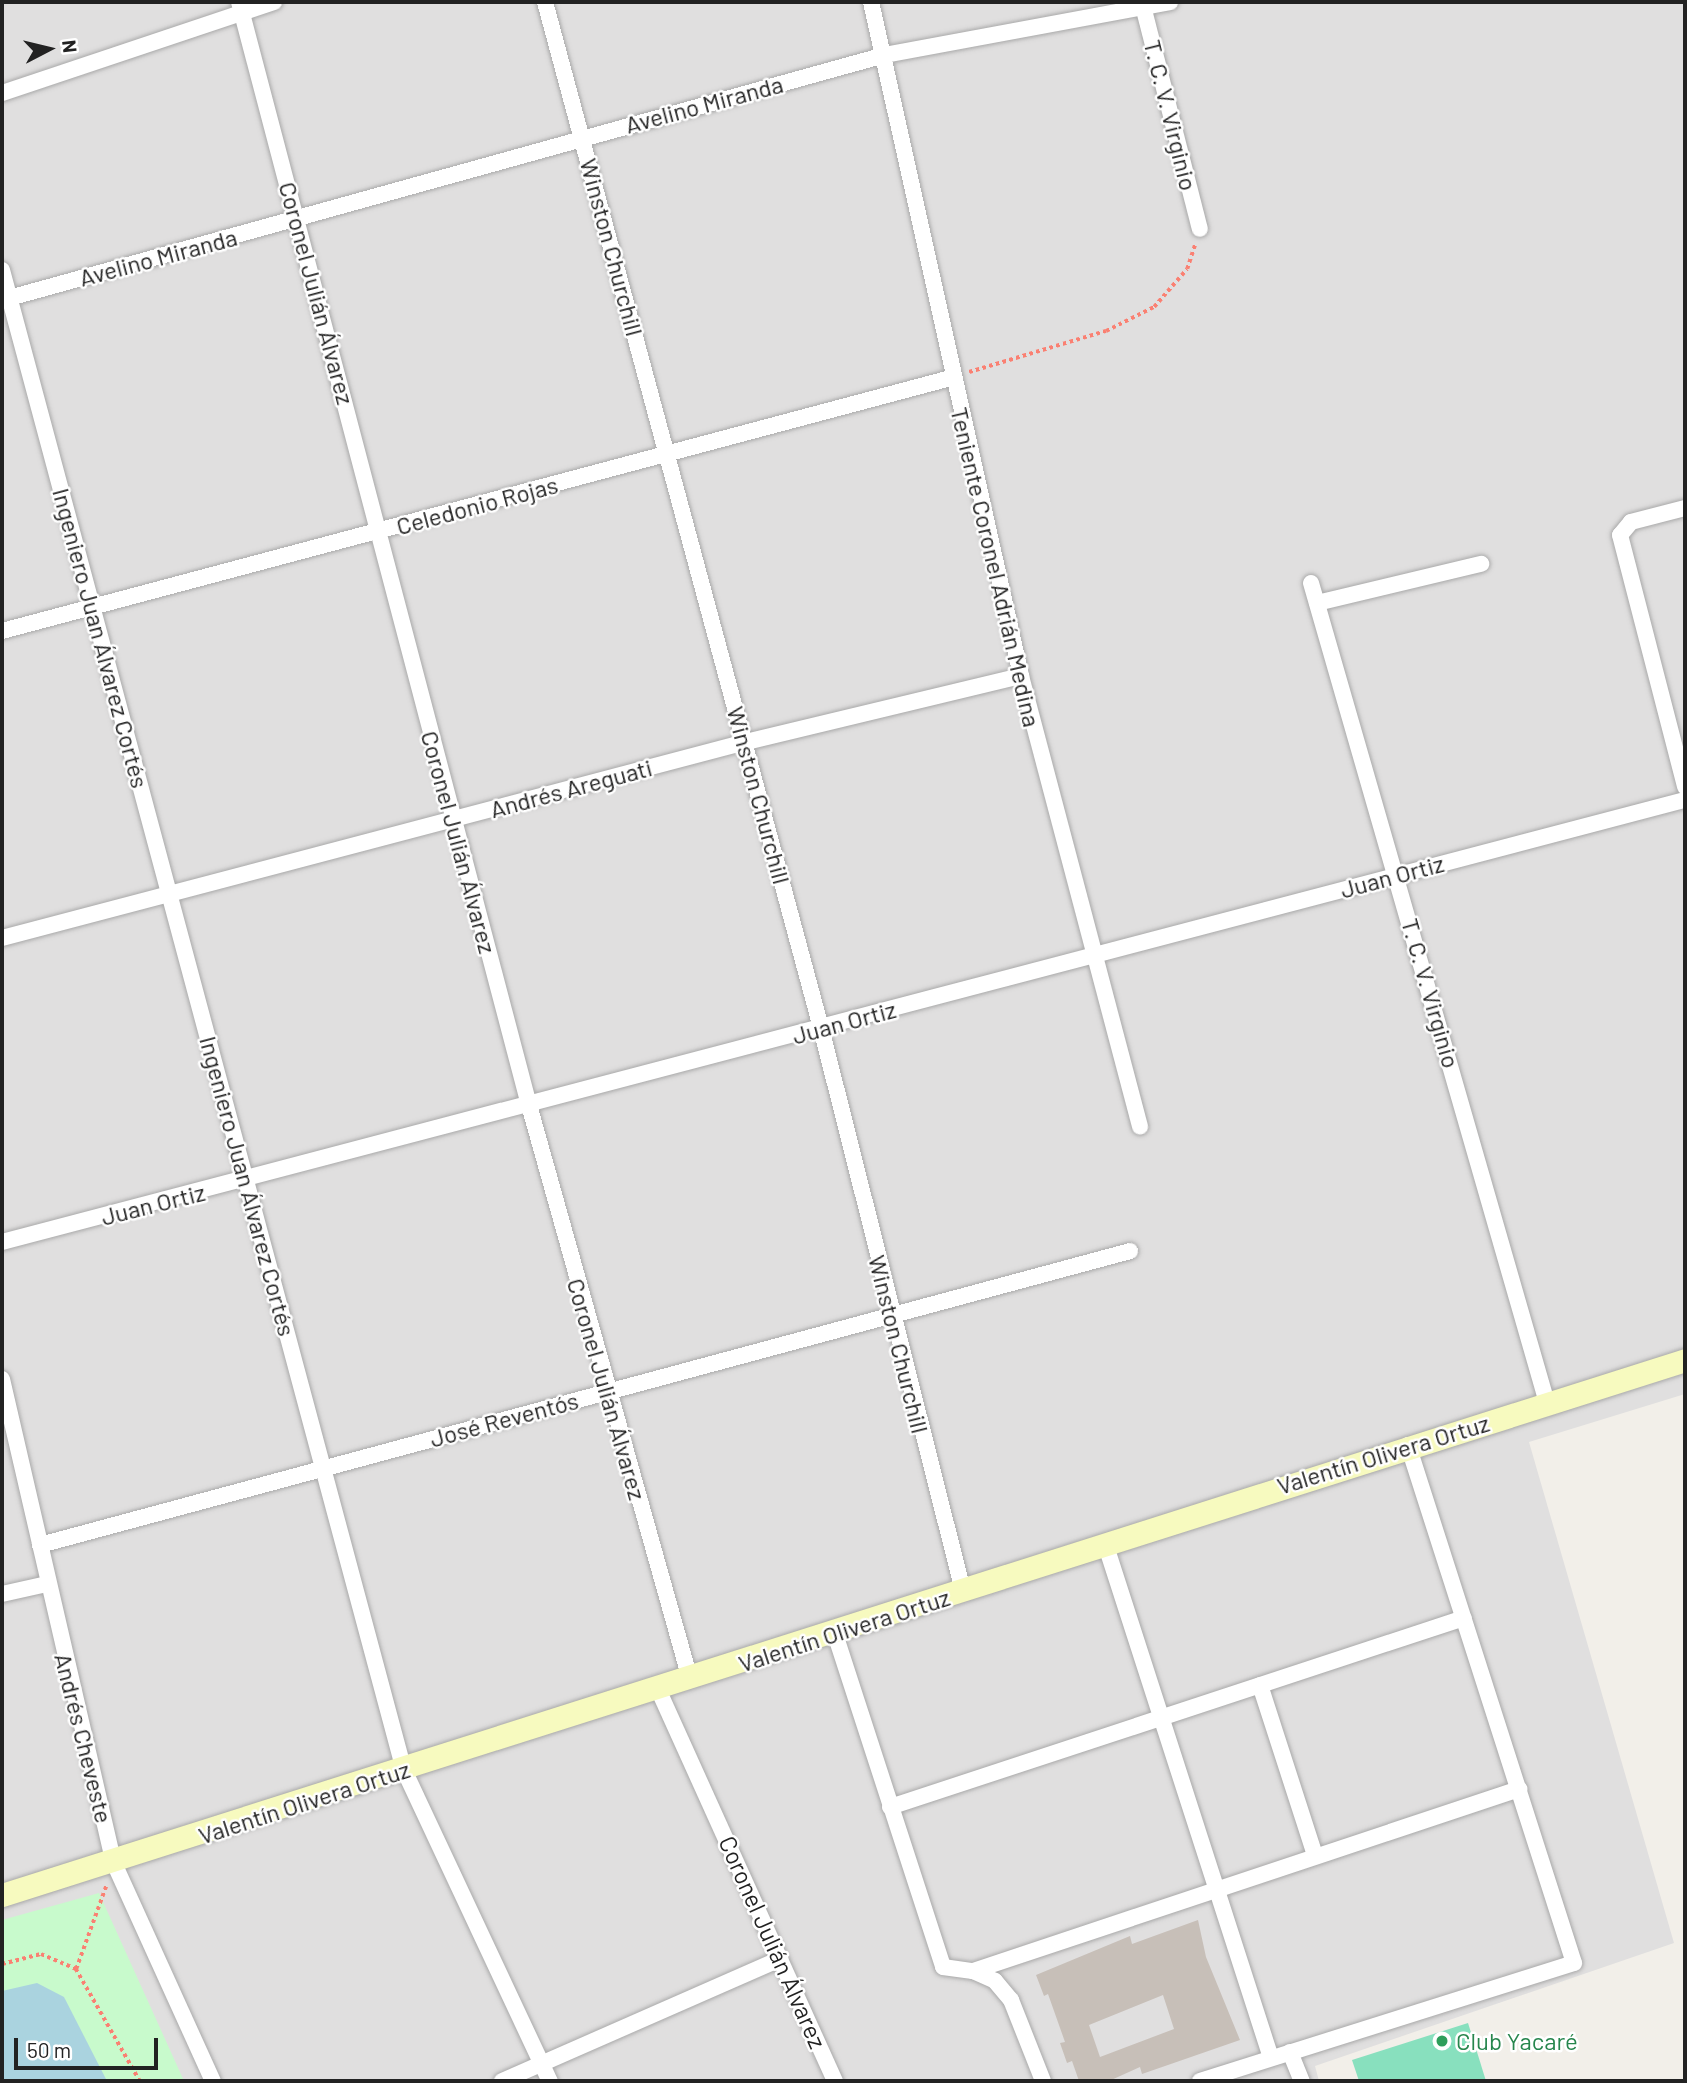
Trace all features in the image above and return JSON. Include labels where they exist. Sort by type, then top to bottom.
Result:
[{"type":"street","points":[[2,93],[241,7],[274,2]]},
{"type":"street","name":"Winston Churchill","points":[[545,2],[746,742],[963,1591]]},
{"type":"street","name":"Teniente Coronel Adrián Medina","points":[[872,2],[951,378],[1021,676],[1092,954],[1140,1127]]},
{"type":"street","name":"Avelino Miranda","points":[[5,299],[885,55],[1143,4],[1170,2]]},
{"type":"street","name":"T. C. V. Virginio","points":[[1143,4],[1200,229]]},
{"type":"street","name":"Coronel Julián Álvarez","points":[[241,7],[529,1105],[607,1391],[690,1679]]},
{"type":"street","name":"Ingeniero Juan Álvarez Cortés","points":[[2,270],[5,299],[171,892],[404,1770],[550,2081]]},
{"type":"street","name":"Celedonio Rojas","points":[[2,631],[951,378]]},
{"type":"street","points":[[1685,508],[1631,522],[1620,535],[1685,787]]},
{"type":"street","points":[[1317,603],[1481,564]]},
{"type":"street","name":"T. C. V. Virginio","points":[[1311,583],[1397,874],[1547,1404]]},
{"type":"street","name":"Andrés Areguati","points":[[2,938],[746,742],[1021,676]]},
{"type":"street","name":"Juan Ortiz","points":[[2,1242],[246,1181],[1092,954],[1685,800]]},
{"type":"street","name":"José Reventós","points":[[40,1545],[1130,1251]]},
{"type":"street","name":"Valentín Olivera Ortuz","points":[[2,1895],[114,1863],[835,1634],[1408,1445],[1685,1360]]},
{"type":"street","name":"Andrés Cheveste","points":[[2,1379],[47,1584],[114,1863],[213,2081]]},
{"type":"street","points":[[1200,2081],[1574,1963],[1408,1445]]},
{"type":"street","points":[[1105,1543],[1271,2058]]},
{"type":"street","points":[[2,1594],[47,1584]]},
{"type":"street","points":[[890,1807],[1464,1618]]},
{"type":"street","points":[[835,1634],[943,1967],[972,1971],[995,1981],[1011,2000],[1043,2081]]},
{"type":"street","points":[[1260,1685],[1315,1855]]},
{"type":"street","name":"Coronel Julián Álvarez","points":[[658,1689],[835,2081]]},
{"type":"street","points":[[972,1971],[1216,1887],[1519,1789]]},
{"type":"street","points":[[502,2081],[780,1959]]},
{"type":"street","points":[[1290,2052],[1302,2081]]},
{"type":"path","points":[[951,378],[1106,331],[1154,307],[1187,269],[1200,229]]},
{"type":"path","points":[[76,1969],[114,1863]]},
{"type":"path","points":[[2,1964],[41,1954],[76,1969],[140,2081]]},
{"type":"shaded area","points":[[2,2],[1685,2],[1685,1394],[1529,1442],[1674,1943],[1315,2066],[1319,2081],[2,2081]]},
{"type":"green space","points":[[99,1893],[184,2081],[2,2081],[2,1920]]},
{"type":"green space","name":"Club Yacaré","points":[[1468,2023],[1486,2081],[1359,2081],[1352,2060]]},
{"type":"water","points":[[37,1983],[64,1997],[107,2081],[2,2081],[2,1991]]},
{"type":"building","points":[[1198,1920],[1206,1957],[1240,2040],[1142,2074],[1140,2067],[1109,2081],[1079,2081],[1072,2061],[1067,2063],[1060,2043],[1065,2042],[1048,1994],[1044,1996],[1036,1975],[1130,1936],[1132,1944]],"holes":[[[1163,1995],[1174,2029],[1100,2057],[1089,2025]]]},
{"type":"place","name":"Club Yacaré","points":[[1442,2041]]}]
